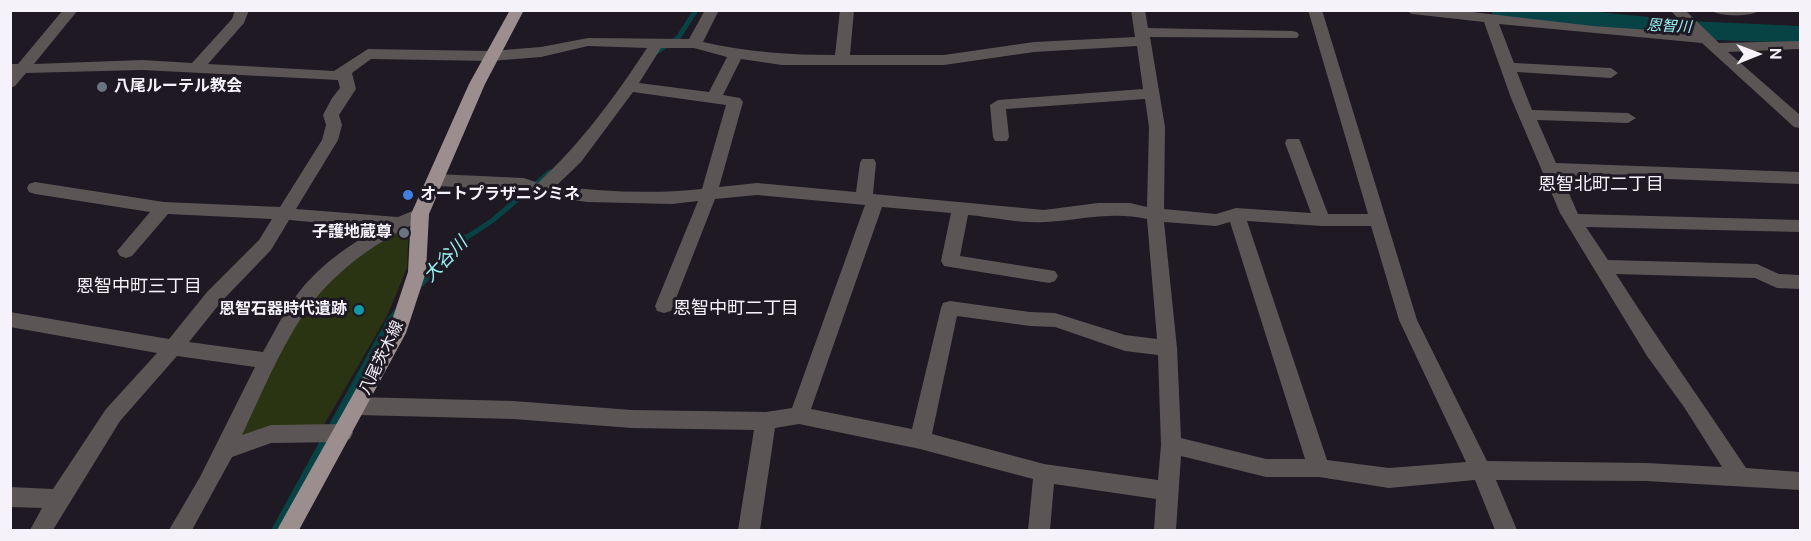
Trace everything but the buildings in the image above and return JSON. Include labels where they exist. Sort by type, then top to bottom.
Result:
[{"type":"main road","name":"八尾茨木線","points":[[288,531],[397,333],[417,272],[420,214],[490,57],[516,10]]},
{"type":"street","points":[[10,83],[16,69],[71,10]]},
{"type":"street","points":[[195,69],[239,20],[242,10]]},
{"type":"street","points":[[694,44],[712,10]]},
{"type":"street","points":[[842,60],[848,10]]},
{"type":"street","points":[[1138,10],[1157,127],[1155,215],[1167,348],[1171,445],[1165,531]]},
{"type":"street","points":[[1315,10],[1408,320],[1481,470],[1506,531]]},
{"type":"street","points":[[1412,10],[1709,41],[1800,45]]},
{"type":"street","points":[[1717,10],[1754,10]]},
{"type":"street","points":[[1681,14],[1800,123]]},
{"type":"street","points":[[1490,18],[1526,115],[1574,220],[1654,350],[1691,401],[1739,476]]},
{"type":"street","points":[[16,69],[142,65],[338,76],[368,54],[490,57],[541,52],[588,42],[694,44],[736,54],[783,60],[944,60],[1034,47],[1143,36],[1292,35]]},
{"type":"street","points":[[541,190],[575,158],[617,106],[657,43]]},
{"type":"street","points":[[714,98],[736,54]]},
{"type":"street","points":[[1508,67],[1611,73]]},
{"type":"street","points":[[41,531],[113,415],[173,348],[214,297],[266,245],[287,214],[330,140],[334,125],[331,116],[337,102],[348,89],[344,72]]},
{"type":"street","points":[[629,87],[735,102],[709,194],[664,306]]},
{"type":"street","points":[[1000,137],[998,105],[1152,93]]},
{"type":"street","points":[[1526,115],[1628,118]]},
{"type":"street","points":[[1293,142],[1322,220]]},
{"type":"street","points":[[799,415],[870,199],[868,163]]},
{"type":"street","points":[[1550,169],[1800,178]]},
{"type":"street","points":[[436,180],[524,184],[541,190],[587,196],[672,198],[757,189],[1044,216],[1098,209],[1130,209],[1155,215],[1216,220],[1236,214],[1322,220],[1379,220]]},
{"type":"street","points":[[35,188],[164,208],[287,214],[398,223]]},
{"type":"street","points":[[961,207],[951,261],[1049,276]]},
{"type":"street","points":[[126,251],[164,208]]},
{"type":"street","points":[[180,531],[195,508],[268,361],[310,291],[352,254],[398,223],[420,214]]},
{"type":"street","points":[[1236,214],[1319,468]]},
{"type":"street","points":[[1574,220],[1800,225]]},
{"type":"street","points":[[1602,267],[1757,271],[1777,281],[1800,282]]},
{"type":"street","points":[[920,440],[950,308],[1030,319],[1055,320],[1125,343],[1167,348]]},
{"type":"street","points":[[10,319],[173,348],[268,361]]},
{"type":"street","points":[[358,406],[513,410],[632,419],[766,421],[799,415],[920,440],[1044,473],[1169,491]]},
{"type":"street","points":[[749,531],[766,421]]},
{"type":"street","points":[[225,450],[271,434],[343,433]]},
{"type":"street","points":[[1171,445],[1266,468],[1319,468],[1389,478],[1481,470],[1646,472],[1800,481]]},
{"type":"street","points":[[1039,531],[1044,473]]},
{"type":"street","points":[[10,497],[59,499]]},
{"type":"green space","points":[[409,222],[407,268],[387,316],[321,430],[237,439],[284,341],[307,304],[330,279],[351,261]]},
{"type":"waterway","name":"大谷川","points":[[655,53],[678,38],[696,10]]},
{"type":"waterway","name":"恩智川","points":[[1503,10],[1614,23],[1800,34]]},
{"type":"waterway","name":"大谷川","points":[[463,240],[493,220],[550,172]]},
{"type":"waterway","name":"大谷川","points":[[419,285],[463,240]]},
{"type":"waterway","name":"大谷川","points":[[275,530],[390,321],[398,311]]},
{"type":"place","name":"八尾ルーテル教会","points":[[102,87]]},
{"type":"place","name":"オートプラザニシミネ","points":[[408,195]]},
{"type":"place","name":"子護地蔵尊","points":[[404,233]]},
{"type":"place","name":"恩智石器時代遺跡","points":[[359,310]]},
{"type":"district","name":"恩智北町二丁目","points":[[1601,185]]},
{"type":"district","name":"恩智中町三丁目","points":[[139,287]]},
{"type":"district","name":"恩智中町二丁目","points":[[736,309]]}]
